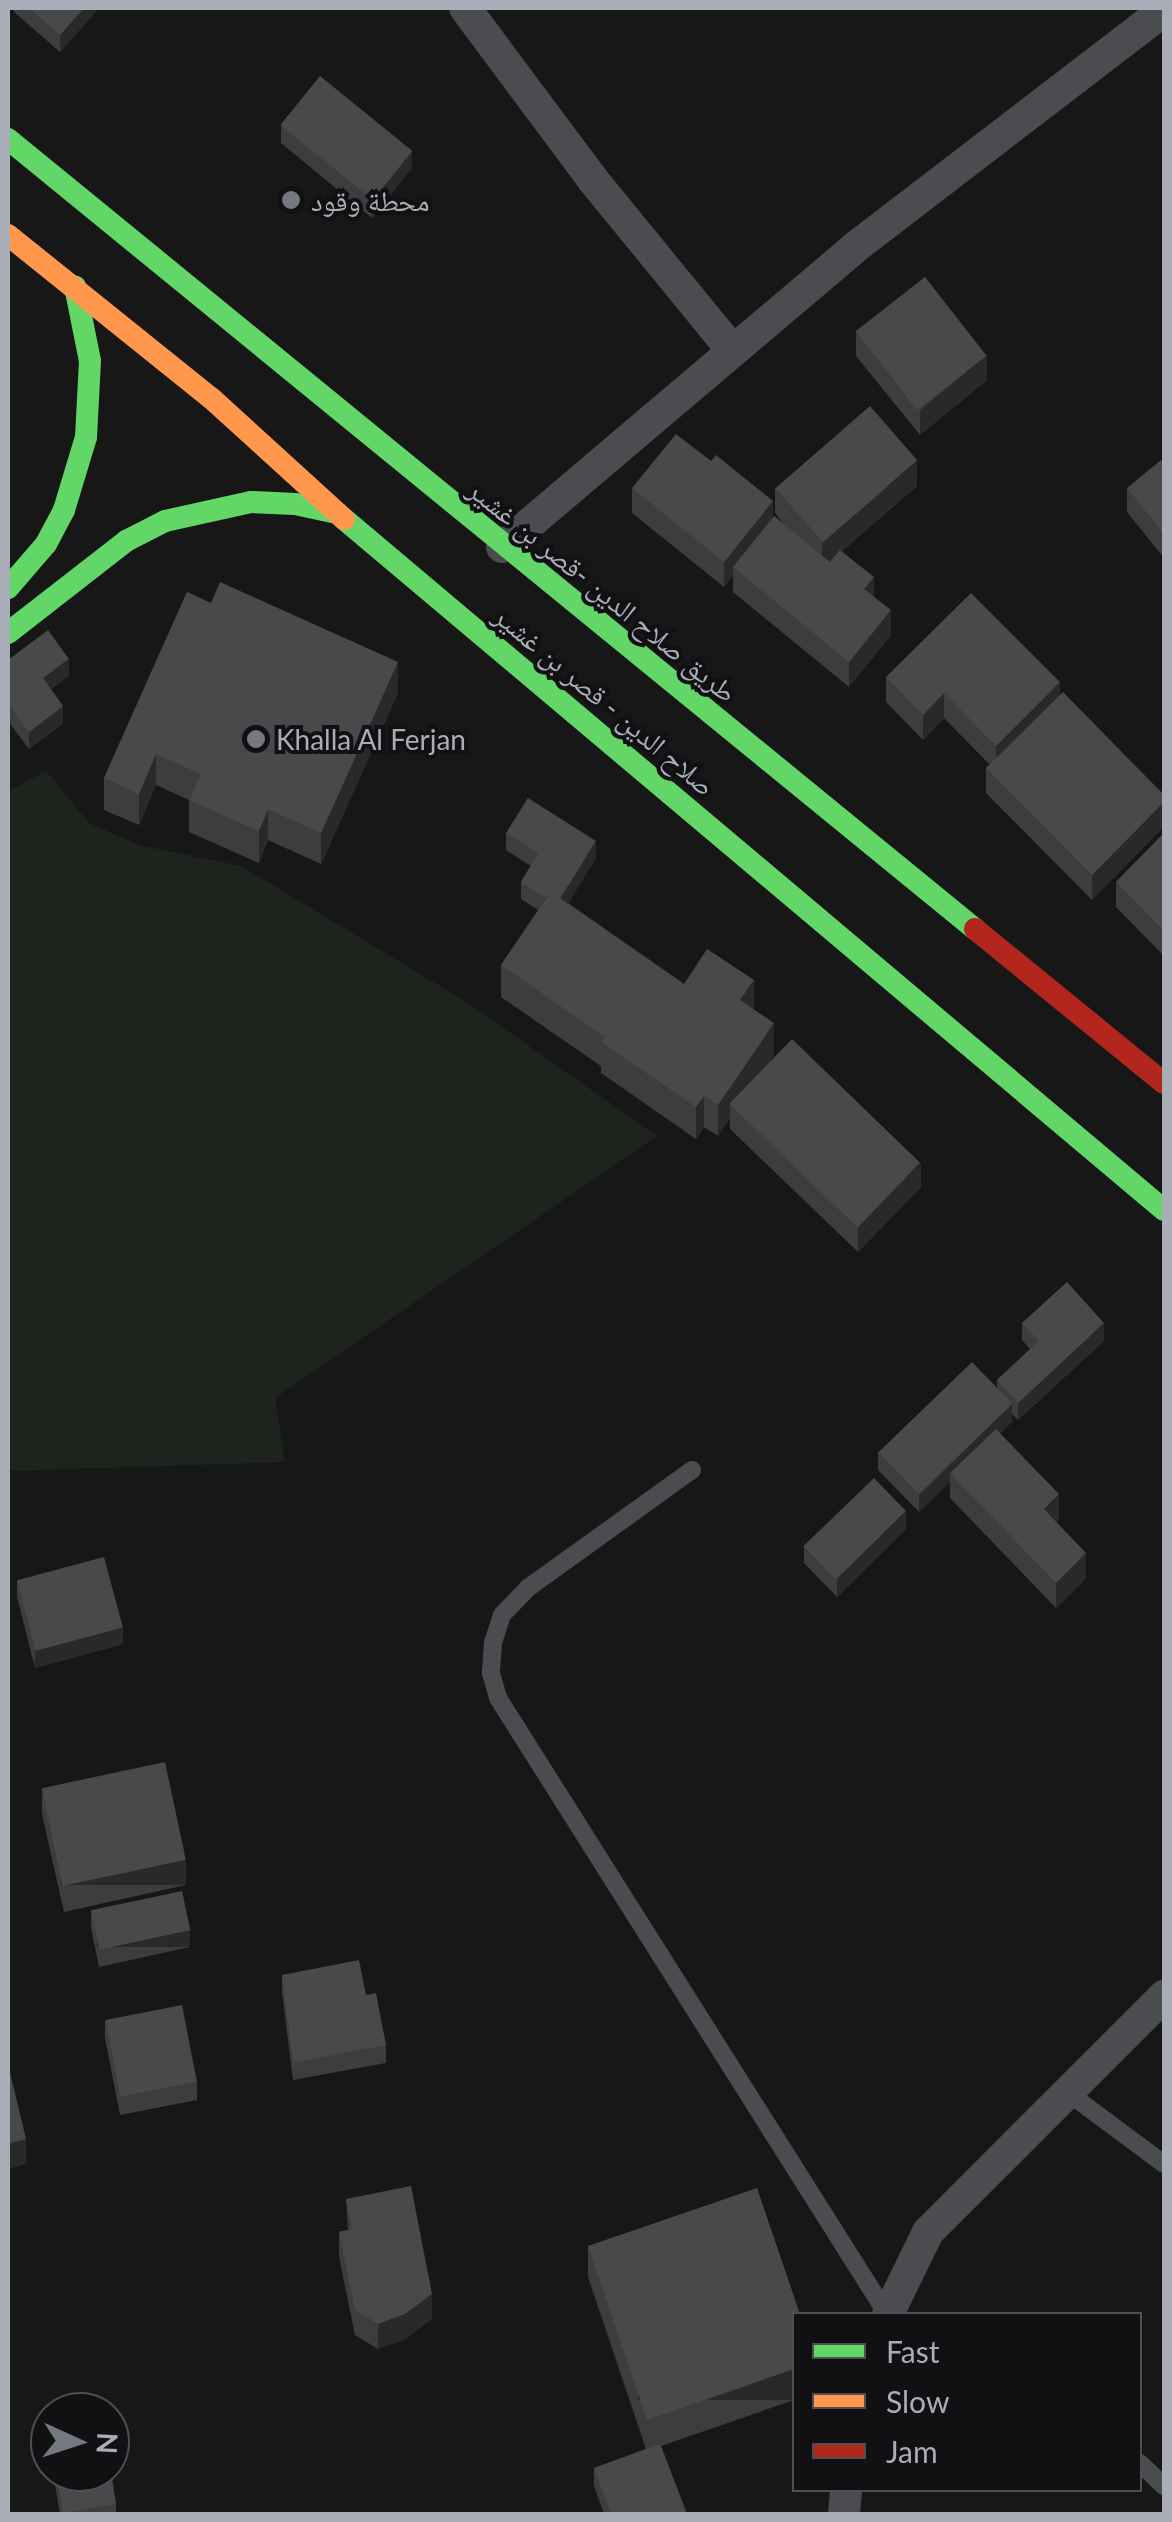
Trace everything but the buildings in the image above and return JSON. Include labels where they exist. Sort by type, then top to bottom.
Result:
[{"type":"main road","name":"طريق صلاح الدين -قصر بن غشير","points":[[8,139],[502,547],[1164,1082]]},
{"type":"main road","name":"صلاح الدين - قصر بن غشير","points":[[8,235],[211,398],[337,514],[1164,1210]]},
{"type":"main road","points":[[8,259],[52,272]]},
{"type":"main road","points":[[8,588],[46,544],[70,492],[86,437],[90,361],[76,286]]},
{"type":"main road","points":[[8,633],[126,541],[165,521],[208,508],[251,502],[295,504],[337,514]]},
{"type":"street","points":[[465,8],[593,180],[732,350]]},
{"type":"street","points":[[502,547],[854,249],[1154,12]]},
{"type":"street","points":[[888,2312],[928,2232],[1164,1996]]},
{"type":"lane","points":[[692,1470],[502,1615],[493,1643],[491,1673],[498,1698],[886,2312]]},
{"type":"lane","points":[[1067,2092],[1164,2164]]},
{"type":"lane","points":[[1142,2465],[1164,2486]]},
{"type":"shaded area","points":[[46,771],[89,823],[139,845],[241,866],[468,1003],[657,1136],[275,1398],[285,1462],[8,1471],[8,791]]},
{"type":"traffic: fast","points":[[8,139],[975,929]]},
{"type":"traffic: fast","points":[[8,588],[46,544],[64,510],[86,437],[90,361],[75,286]]},
{"type":"traffic: fast","points":[[8,633],[126,541],[165,521],[251,502],[295,504],[337,513]]},
{"type":"traffic: fast","points":[[344,519],[1164,1210]]},
{"type":"traffic: slow","points":[[8,235],[211,398],[344,519]]},
{"type":"traffic: jam","points":[[975,929],[1164,1083]]},
{"type":"place","name":"محطة وقود","points":[[291,200]]},
{"type":"place","name":"Khalla Al Ferjan","points":[[256,739]]}]
